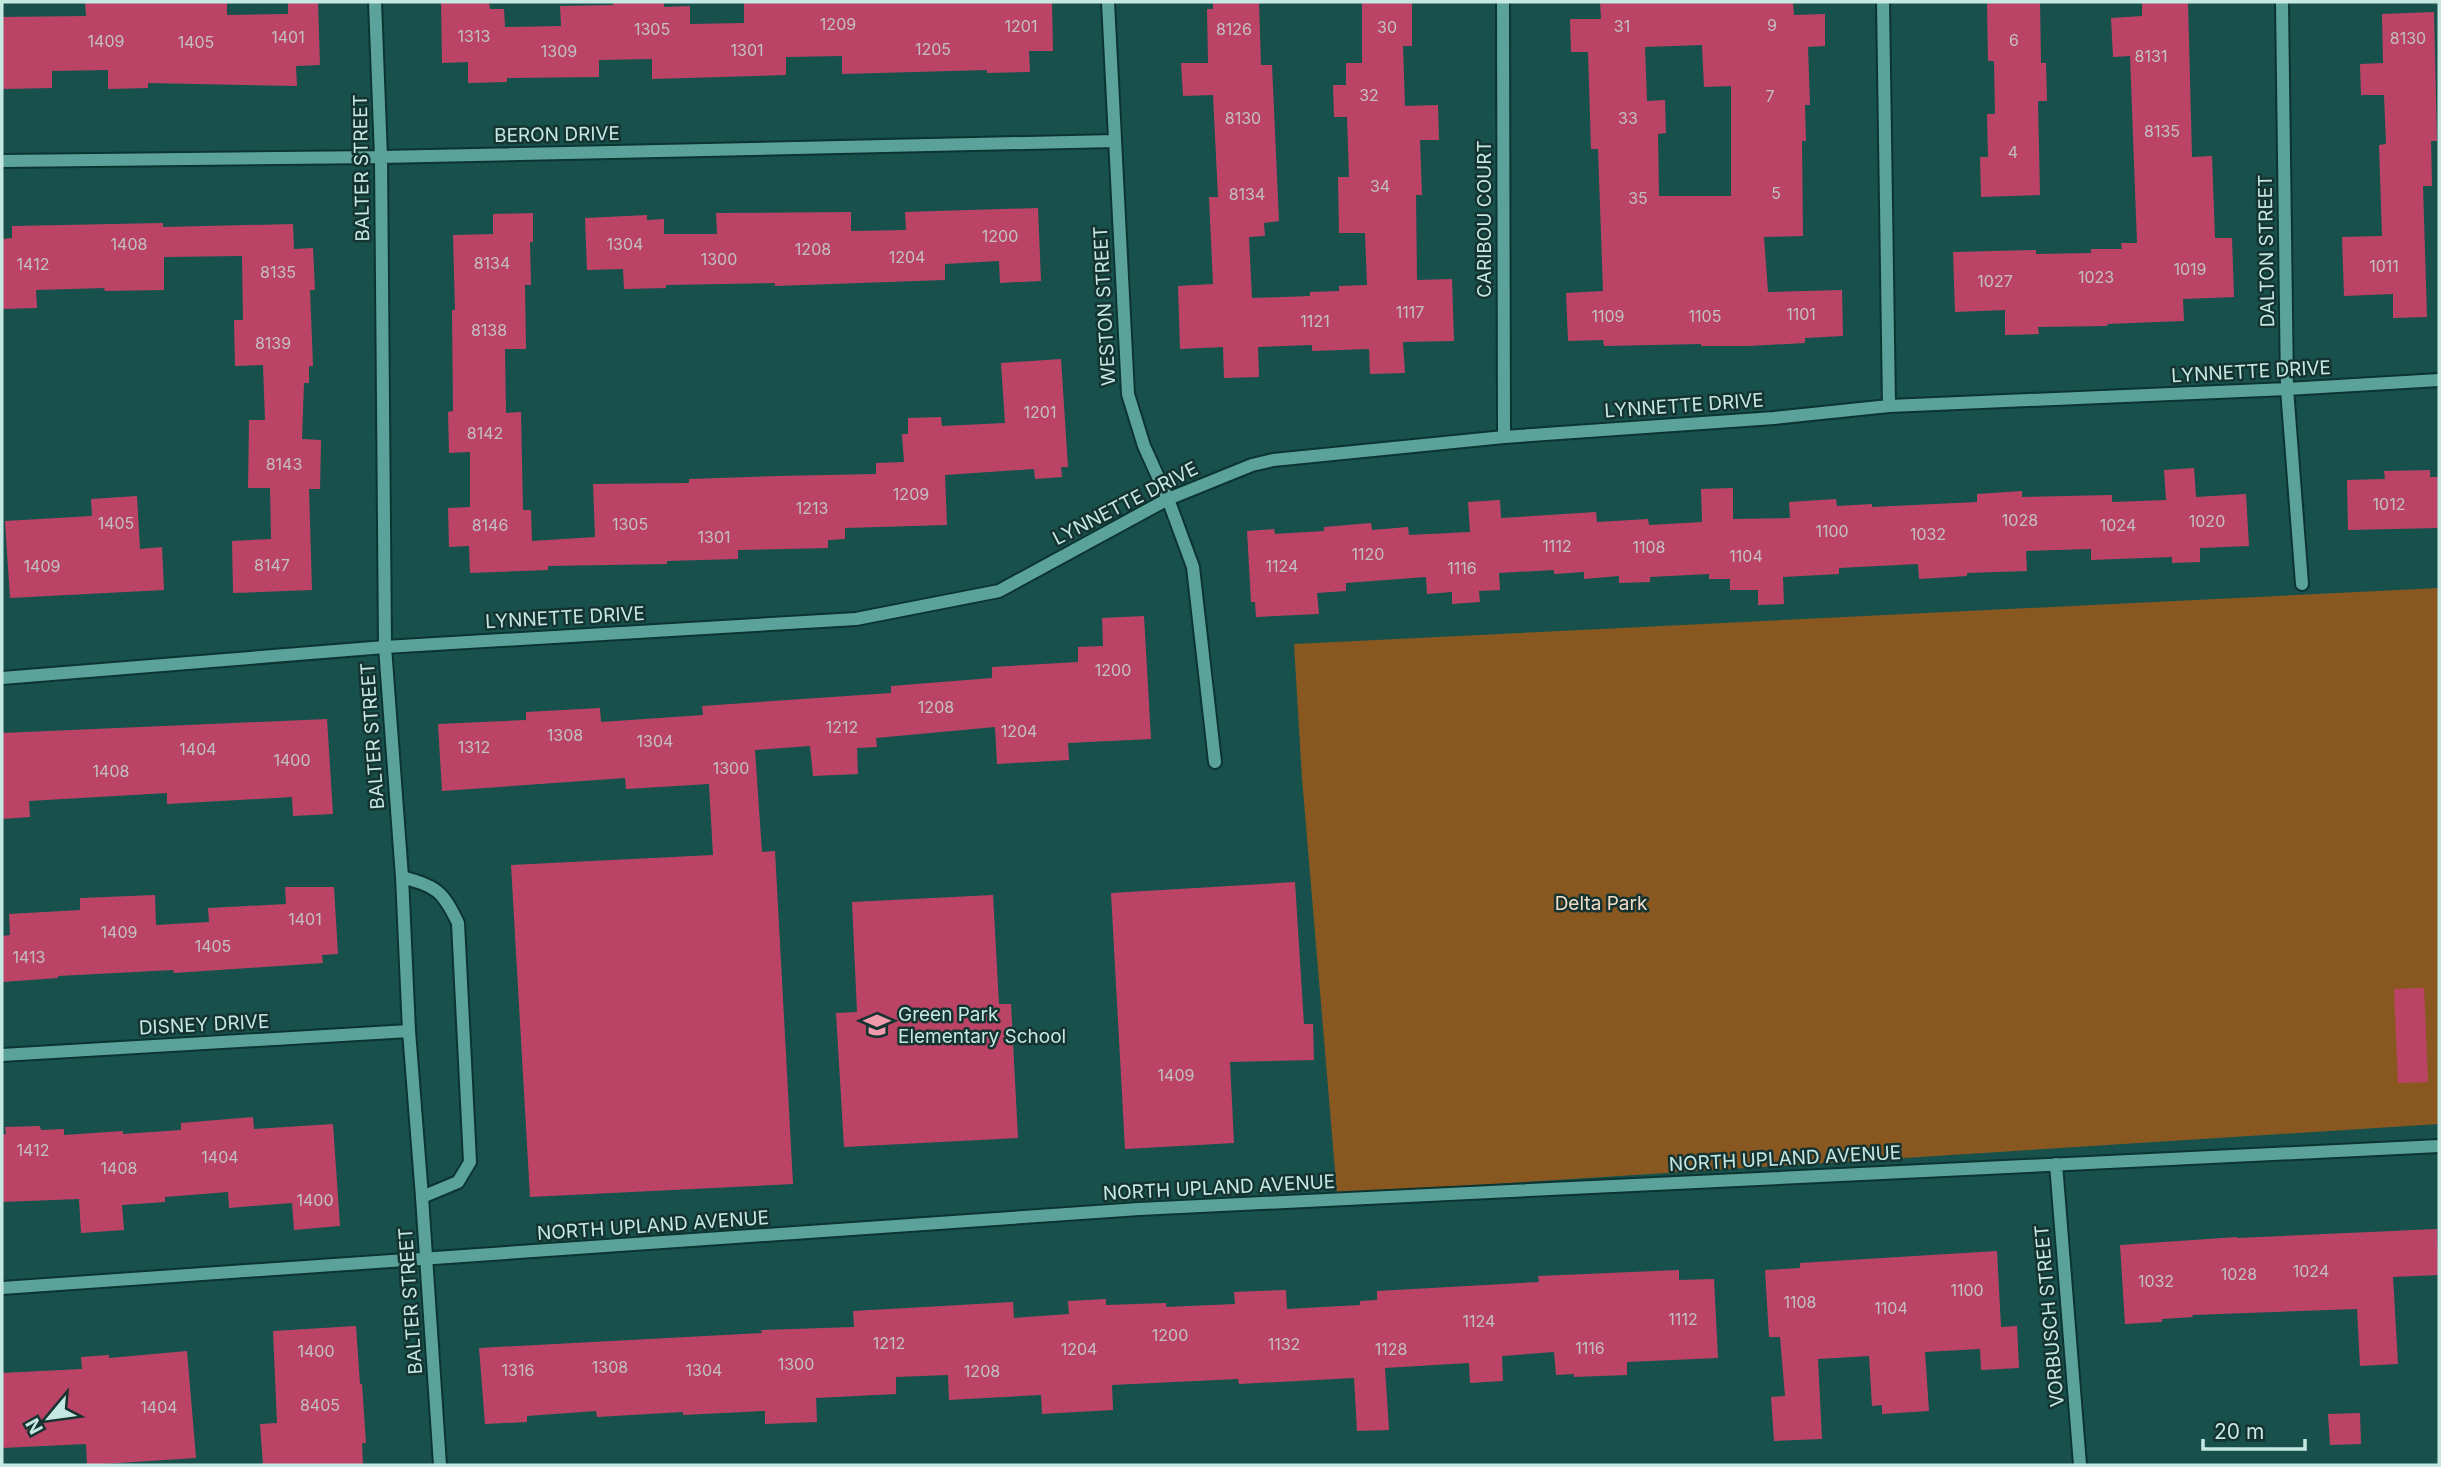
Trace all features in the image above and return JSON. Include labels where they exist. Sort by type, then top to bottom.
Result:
[{"type":"street","name":"BALTER STREET","points":[[375,2],[381,157],[385,646],[440,1465]]},
{"type":"street","name":"WESTON STREET","points":[[1108,2],[1128,394],[1144,446],[1168,499],[1193,567],[1215,762]]},
{"type":"street","name":"CARIBOU COURT","points":[[1503,2],[1504,437]]},
{"type":"street","points":[[1883,2],[1889,406]]},
{"type":"street","name":"DALTON STREET","points":[[2282,2],[2287,389],[2302,584]]},
{"type":"street","name":"BERON DRIVE","points":[[2,161],[381,157],[1114,141]]},
{"type":"street","name":"LYNNETTE DRIVE","points":[[2,678],[385,646],[856,619],[999,591],[1168,499],[1252,465],[1273,460],[1504,437],[1774,418],[1889,406],[2439,380]]},
{"type":"street","points":[[402,877],[432,886],[447,901],[458,923],[470,1162],[458,1182],[422,1196]]},
{"type":"street","name":"DISNEY DRIVE","points":[[2,1055],[409,1031]]},
{"type":"street","name":"NORTH UPLAND AVENUE","points":[[2,1288],[1139,1209],[2439,1146]]},
{"type":"street","name":"VORBUSCH STREET","points":[[2056,1164],[2080,1465]]},
{"type":"green space","name":"Delta Park","points":[[2439,588],[2439,1124],[1337,1194],[1302,778],[1294,644]]},
{"type":"building","points":[[85,2],[227,2],[227,15],[288,14],[288,2],[318,2],[320,65],[296,66],[297,86],[148,83],[148,88],[108,89],[108,70],[52,71],[52,88],[2,89],[2,17],[86,16]]},
{"type":"building","points":[[441,2],[489,2],[490,9],[504,9],[505,27],[561,26],[560,6],[613,5],[613,2],[664,2],[664,7],[690,6],[690,24],[744,23],[744,2],[1052,2],[1053,51],[1029,51],[1030,72],[987,73],[987,70],[842,74],[842,56],[786,57],[786,75],[652,79],[652,59],[599,60],[599,77],[507,78],[507,82],[468,83],[468,62],[442,63]]},
{"type":"building","points":[[1213,2],[1259,2],[1261,65],[1272,65],[1279,221],[1264,223],[1265,236],[1249,237],[1252,298],[1310,296],[1310,292],[1339,291],[1339,286],[1367,285],[1365,233],[1339,233],[1338,177],[1349,177],[1347,117],[1334,117],[1333,85],[1346,85],[1346,63],[1362,63],[1362,2],[1412,2],[1412,46],[1403,46],[1405,106],[1438,105],[1439,140],[1420,140],[1422,195],[1416,195],[1417,280],[1452,279],[1454,341],[1403,342],[1405,373],[1370,374],[1369,349],[1312,351],[1312,345],[1258,347],[1259,377],[1224,378],[1223,347],[1180,349],[1178,286],[1213,284],[1209,197],[1218,197],[1213,95],[1183,96],[1181,63],[1208,63],[1207,9],[1213,9]]},
{"type":"building","points":[[1600,2],[1793,2],[1794,15],[1825,14],[1825,46],[1808,47],[1810,105],[1805,105],[1806,141],[1802,141],[1803,236],[1764,237],[1768,292],[1842,290],[1843,336],[1805,338],[1805,343],[1747,346],[1604,346],[1603,340],[1568,341],[1566,293],[1603,291],[1598,149],[1591,149],[1588,52],[1571,52],[1570,19],[1601,19]],"holes":[[[1702,45],[1704,87],[1731,86],[1731,196],[1659,196],[1658,134],[1666,133],[1665,100],[1647,101],[1645,47]]]},
{"type":"building","points":[[1987,2],[2040,2],[2041,63],[2046,63],[2047,101],[2038,101],[2040,195],[1981,197],[1980,157],[1988,157],[1987,114],[1995,114],[1994,61],[1988,61]]},
{"type":"building","points":[[2142,2],[2188,2],[2192,157],[2212,156],[2215,238],[2232,238],[2234,297],[2183,299],[2184,321],[2038,327],[2039,334],[2005,335],[2005,310],[1955,312],[1953,252],[2036,250],[2036,254],[2091,253],[2091,249],[2122,249],[2121,243],[2137,243],[2130,56],[2113,57],[2111,18],[2142,16]]},
{"type":"building","points":[[2434,12],[2437,141],[2431,141],[2432,186],[2423,186],[2427,317],[2393,318],[2393,294],[2344,296],[2342,237],[2382,236],[2379,145],[2386,144],[2384,95],[2361,95],[2360,64],[2383,63],[2382,14]]},
{"type":"building","points":[[1038,208],[1041,281],[1000,283],[999,261],[945,264],[945,280],[775,286],[775,283],[666,285],[666,288],[624,289],[623,269],[587,270],[585,218],[647,215],[647,220],[664,219],[664,234],[717,234],[716,213],[851,212],[851,231],[906,230],[905,212]]},
{"type":"building","points":[[533,213],[533,242],[530,242],[531,285],[525,285],[526,349],[505,349],[506,413],[521,412],[523,510],[531,510],[532,541],[595,537],[593,484],[689,483],[689,479],[876,474],[876,463],[904,462],[902,434],[908,434],[908,418],[941,417],[942,426],[1005,423],[1001,363],[1061,359],[1068,467],[1061,467],[1062,477],[1035,479],[1034,469],[945,475],[947,525],[845,528],[845,539],[828,540],[828,548],[738,550],[738,559],[667,561],[667,564],[548,566],[548,570],[470,573],[469,546],[449,547],[448,508],[470,507],[470,452],[449,453],[448,412],[453,411],[452,310],[455,310],[453,235],[493,234],[493,214]]},
{"type":"building","points":[[163,223],[163,227],[293,224],[294,249],[313,248],[315,290],[310,290],[313,366],[309,366],[309,383],[304,383],[302,439],[321,440],[320,489],[309,489],[312,590],[233,593],[232,541],[271,539],[270,488],[248,488],[249,420],[265,420],[263,365],[235,366],[234,320],[243,320],[242,256],[164,257],[164,290],[36,290],[37,308],[2,309],[2,239],[12,238],[12,226]]},
{"type":"building","points":[[2194,468],[2196,497],[2246,494],[2249,546],[2200,548],[2200,562],[2172,563],[2172,557],[2091,560],[2091,549],[2026,551],[2027,571],[1967,573],[1967,576],[1919,579],[1918,564],[1839,568],[1839,574],[1783,577],[1784,604],[1758,605],[1758,590],[1730,590],[1730,579],[1709,579],[1709,574],[1650,577],[1650,582],[1619,583],[1619,576],[1584,579],[1584,572],[1554,574],[1554,570],[1499,573],[1500,590],[1479,591],[1480,602],[1452,604],[1452,592],[1427,594],[1426,577],[1346,583],[1346,591],[1317,593],[1319,614],[1256,617],[1255,602],[1251,602],[1247,531],[1274,529],[1275,534],[1324,531],[1324,527],[1371,523],[1372,530],[1408,527],[1409,535],[1470,532],[1468,502],[1500,500],[1501,518],[1596,512],[1597,522],[1648,519],[1649,525],[1702,522],[1701,489],[1733,488],[1733,519],[1790,518],[1789,502],[1836,499],[1837,506],[1872,504],[1872,507],[1977,502],[1977,494],[2022,491],[2022,497],[2112,495],[2112,502],[2166,500],[2164,470]]},
{"type":"building","points":[[2430,470],[2430,477],[2439,477],[2439,528],[2348,530],[2347,480],[2385,479],[2384,471]]},
{"type":"building","points":[[137,496],[140,549],[162,547],[164,590],[10,598],[5,521],[92,516],[91,499]]},
{"type":"building","points":[[1144,616],[1151,739],[1068,743],[1069,760],[997,764],[995,727],[876,738],[877,747],[857,748],[858,774],[813,776],[810,746],[755,750],[762,852],[775,851],[793,1184],[530,1197],[511,865],[713,855],[709,784],[626,789],[625,778],[442,791],[438,724],[526,720],[526,712],[600,708],[601,722],[703,715],[702,706],[891,693],[891,686],[992,678],[992,667],[1078,662],[1078,647],[1103,646],[1102,618]]},
{"type":"building","points":[[327,719],[333,814],[293,816],[292,797],[167,804],[167,793],[29,801],[30,817],[2,819],[2,733]]},
{"type":"building","points":[[1295,882],[1304,1024],[1313,1024],[1314,1060],[1230,1062],[1234,1143],[1125,1149],[1111,893]]},
{"type":"building","points":[[285,887],[334,887],[338,954],[322,955],[323,963],[174,973],[173,970],[58,976],[2,982],[2,936],[10,935],[9,914],[80,910],[80,898],[155,895],[156,925],[209,922],[208,908],[286,904]]},
{"type":"building","points":[[993,895],[999,1004],[1011,1004],[1018,1138],[844,1147],[836,1013],[857,1012],[852,902]]},
{"type":"building","points":[[2424,988],[2428,1082],[2398,1083],[2394,989]]},
{"type":"building","points":[[253,1117],[254,1129],[333,1124],[340,1226],[294,1230],[292,1203],[229,1208],[228,1192],[165,1197],[165,1202],[122,1205],[124,1230],[81,1233],[79,1199],[2,1202],[2,1134],[6,1134],[5,1127],[40,1126],[41,1130],[64,1129],[64,1135],[123,1131],[123,1134],[181,1130],[181,1123]]},
{"type":"building","points":[[2437,1229],[2439,1275],[2393,1277],[2398,1364],[2360,1366],[2357,1309],[2192,1315],[2193,1317],[2162,1319],[2162,1322],[2125,1324],[2120,1245]]},
{"type":"building","points":[[1997,1251],[2001,1327],[2017,1326],[2019,1368],[1981,1370],[1980,1349],[1925,1352],[1929,1411],[1882,1414],[1882,1405],[1872,1406],[1869,1356],[1818,1359],[1822,1439],[1774,1441],[1771,1397],[1785,1396],[1780,1337],[1769,1337],[1765,1270],[1800,1268],[1800,1263]]},
{"type":"building","points":[[1679,1270],[1679,1280],[1714,1279],[1718,1358],[1627,1362],[1627,1375],[1574,1377],[1574,1374],[1556,1375],[1554,1352],[1502,1356],[1503,1381],[1470,1383],[1469,1363],[1385,1368],[1389,1430],[1357,1431],[1354,1378],[1239,1384],[1238,1379],[1112,1385],[1113,1410],[1042,1414],[1041,1395],[949,1400],[948,1375],[896,1377],[896,1394],[816,1398],[817,1422],[765,1424],[765,1411],[597,1417],[596,1411],[527,1416],[527,1422],[485,1424],[479,1348],[762,1333],[761,1330],[854,1327],[853,1311],[1013,1302],[1014,1318],[1069,1314],[1068,1301],[1106,1299],[1106,1305],[1166,1303],[1166,1307],[1235,1304],[1234,1292],[1286,1290],[1287,1309],[1360,1305],[1360,1301],[1377,1300],[1377,1291],[1539,1282],[1538,1276]]},
{"type":"building","points":[[356,1326],[366,1443],[362,1443],[363,1465],[263,1465],[260,1424],[277,1423],[273,1331]]},
{"type":"building","points":[[187,1351],[196,1458],[87,1465],[86,1444],[2,1448],[2,1373],[82,1369],[81,1357],[109,1355],[109,1358]]},
{"type":"building","points":[[2360,1413],[2361,1444],[2330,1445],[2328,1414]]},
{"type":"place","name":"Green Park Elementary School","points":[[877,1025]]}]
